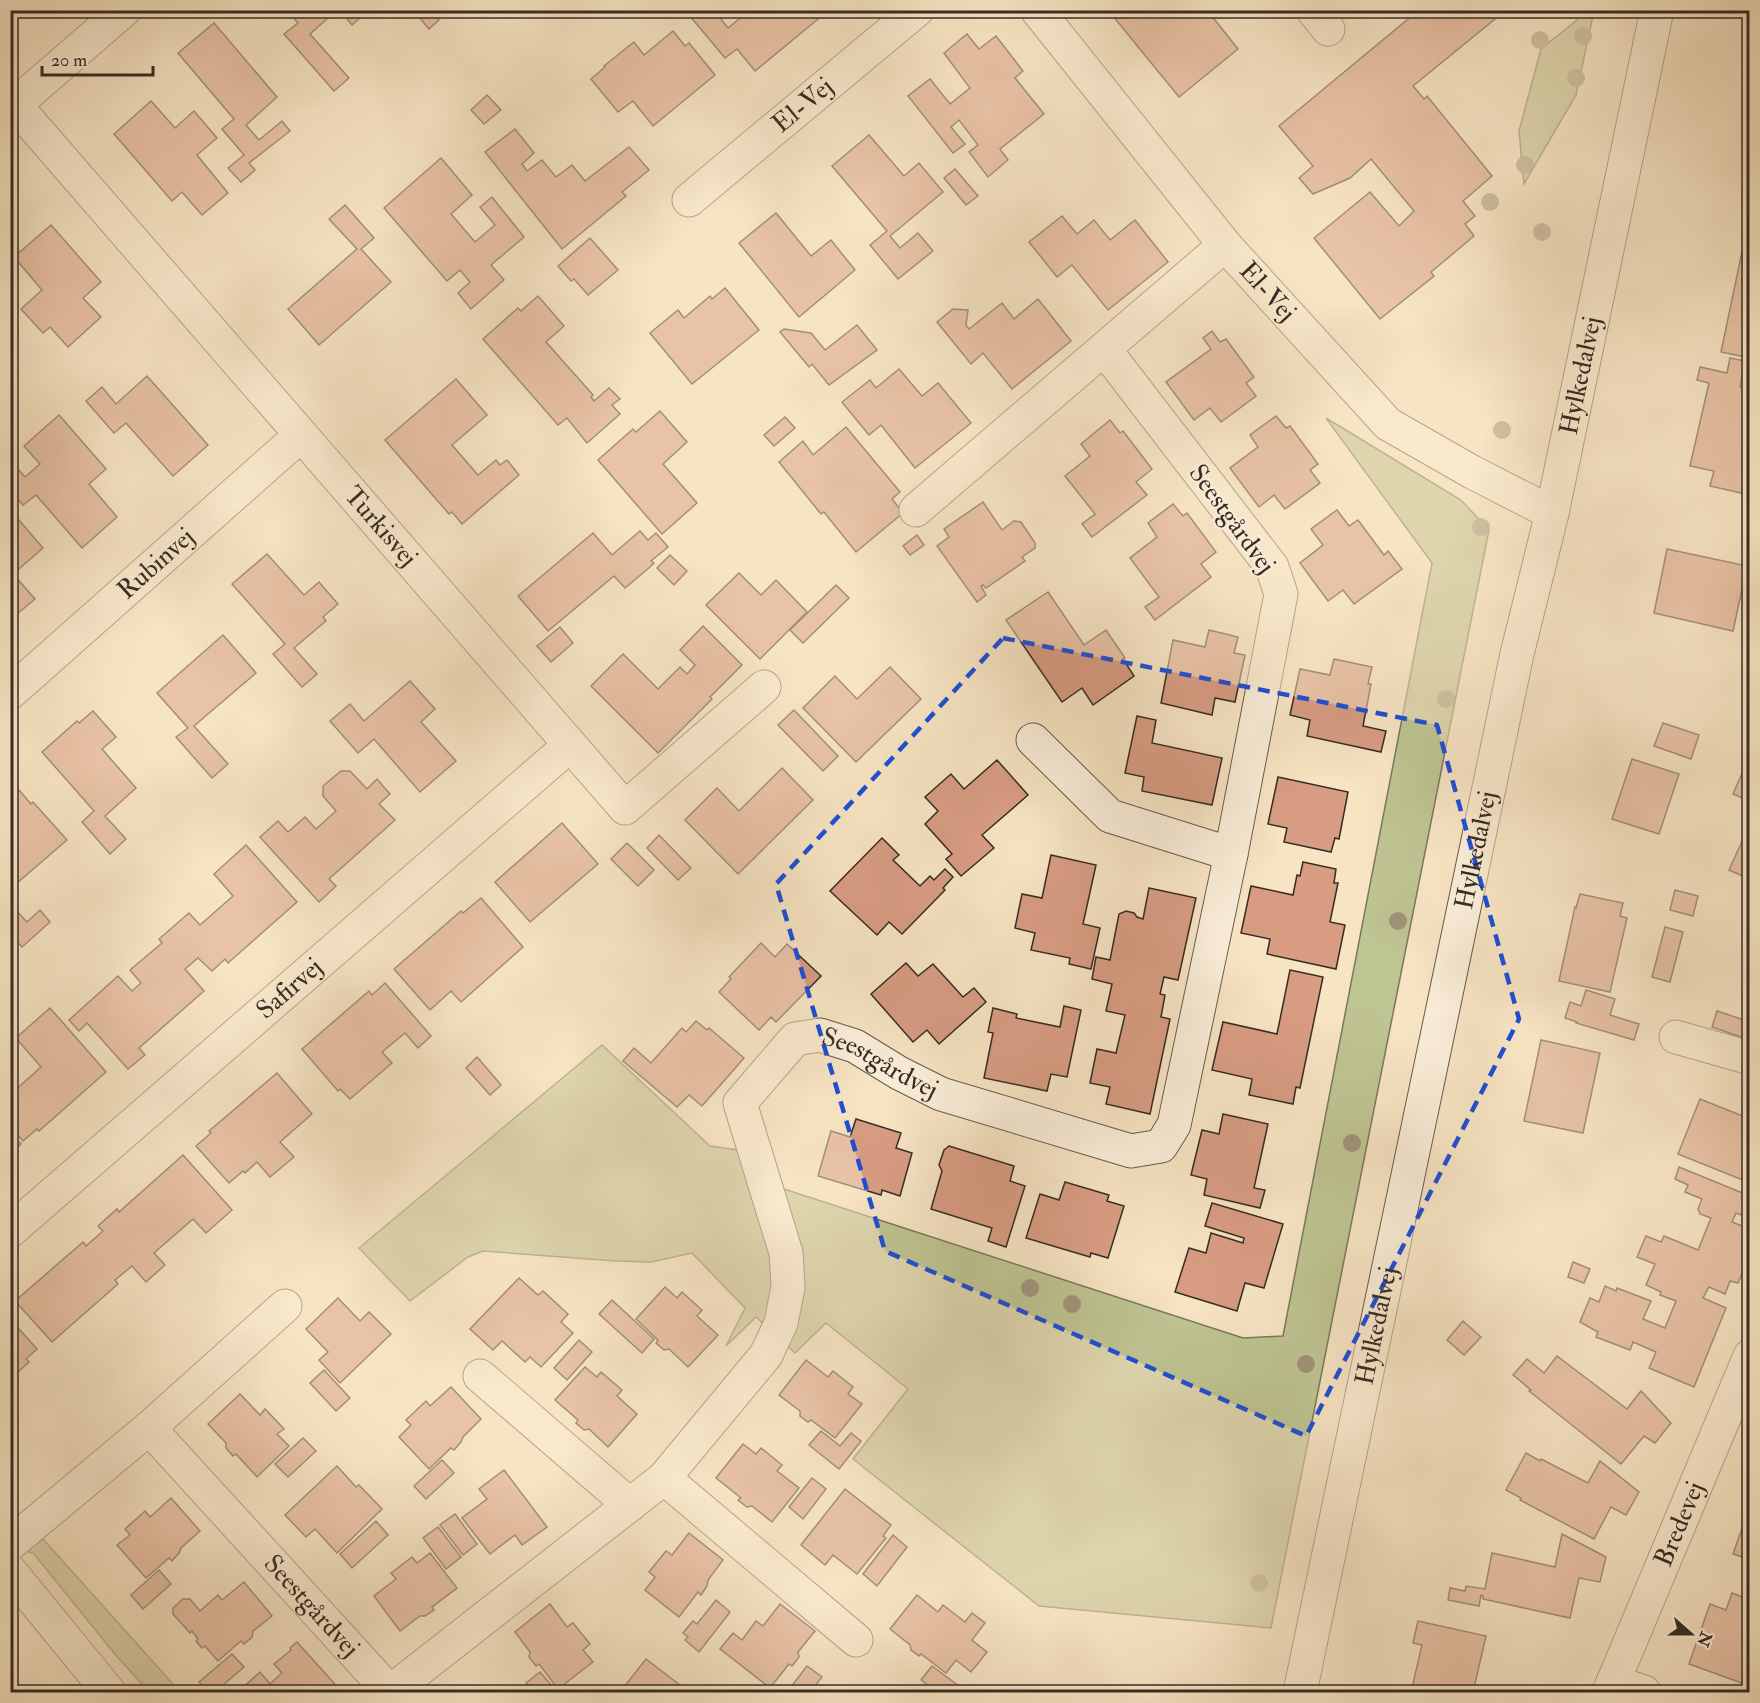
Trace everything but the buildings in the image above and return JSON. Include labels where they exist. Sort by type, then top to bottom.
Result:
[{"type":"street","points":[[13,107],[124,10]]},
{"type":"street","name":"El-Vej","points":[[689,200],[917,10]]},
{"type":"street","name":"El-Vej","points":[[1037,10],[1225,245],[1388,424],[1472,472],[1552,513]]},
{"type":"street","name":"Hylkedalvej","points":[[1300,1692],[1514,665],[1552,513],[1657,10]]},
{"type":"street","name":"Turkisvej","points":[[13,107],[625,808],[764,687]]},
{"type":"street","points":[[916,510],[1225,245]]},
{"type":"street","name":"Seestgårdvej","points":[[149,1428],[390,1692],[664,1478],[766,1355],[781,1323],[788,1287],[786,1253],[740,1103],[795,1039],[820,1035],[855,1046],[899,1073],[941,1094],[1131,1151],[1161,1146],[1174,1125],[1231,854],[1281,594],[1272,567],[1105,350]]},
{"type":"street","name":"Rubinvej","points":[[10,693],[301,435]]},
{"type":"street","points":[[1033,740],[1110,816],[1231,854]]},
{"type":"street","name":"Safirvej","points":[[10,1231],[569,746]]},
{"type":"street","points":[[1676,1037],[1749,1058]]},
{"type":"street","points":[[10,1544],[149,1428],[285,1306]]},
{"type":"street","name":"Bredevej","points":[[1611,1687],[1749,1356]]},
{"type":"street","points":[[480,1376],[630,1505]]},
{"type":"street","points":[[664,1478],[856,1640]]},
{"type":"street","points":[[10,1571],[109,1692]]},
{"type":"street","points":[[1611,1687],[1644,1692]]},
{"type":"highlighted area","points":[[1003,638],[1437,725],[1519,1019],[1306,1436],[885,1251],[776,884]]},
{"type":"green space","points":[[1579,11],[1594,11],[1576,95],[1524,184],[1519,131],[1541,49],[1577,20]]},
{"type":"green space","points":[[1326,418],[1461,500],[1489,530],[1271,1628],[1039,1606],[853,1459],[908,1389],[826,1323],[795,1353],[756,1317],[726,1346],[745,1308],[692,1253],[651,1262],[483,1251],[468,1257],[410,1301],[359,1248],[602,1045],[710,1146],[752,1152],[784,1189],[1243,1338],[1283,1336],[1432,563]]},
{"type":"green space","points":[[43,1539],[180,1692],[149,1692],[114,1653],[34,1554],[27,1551]]}]
